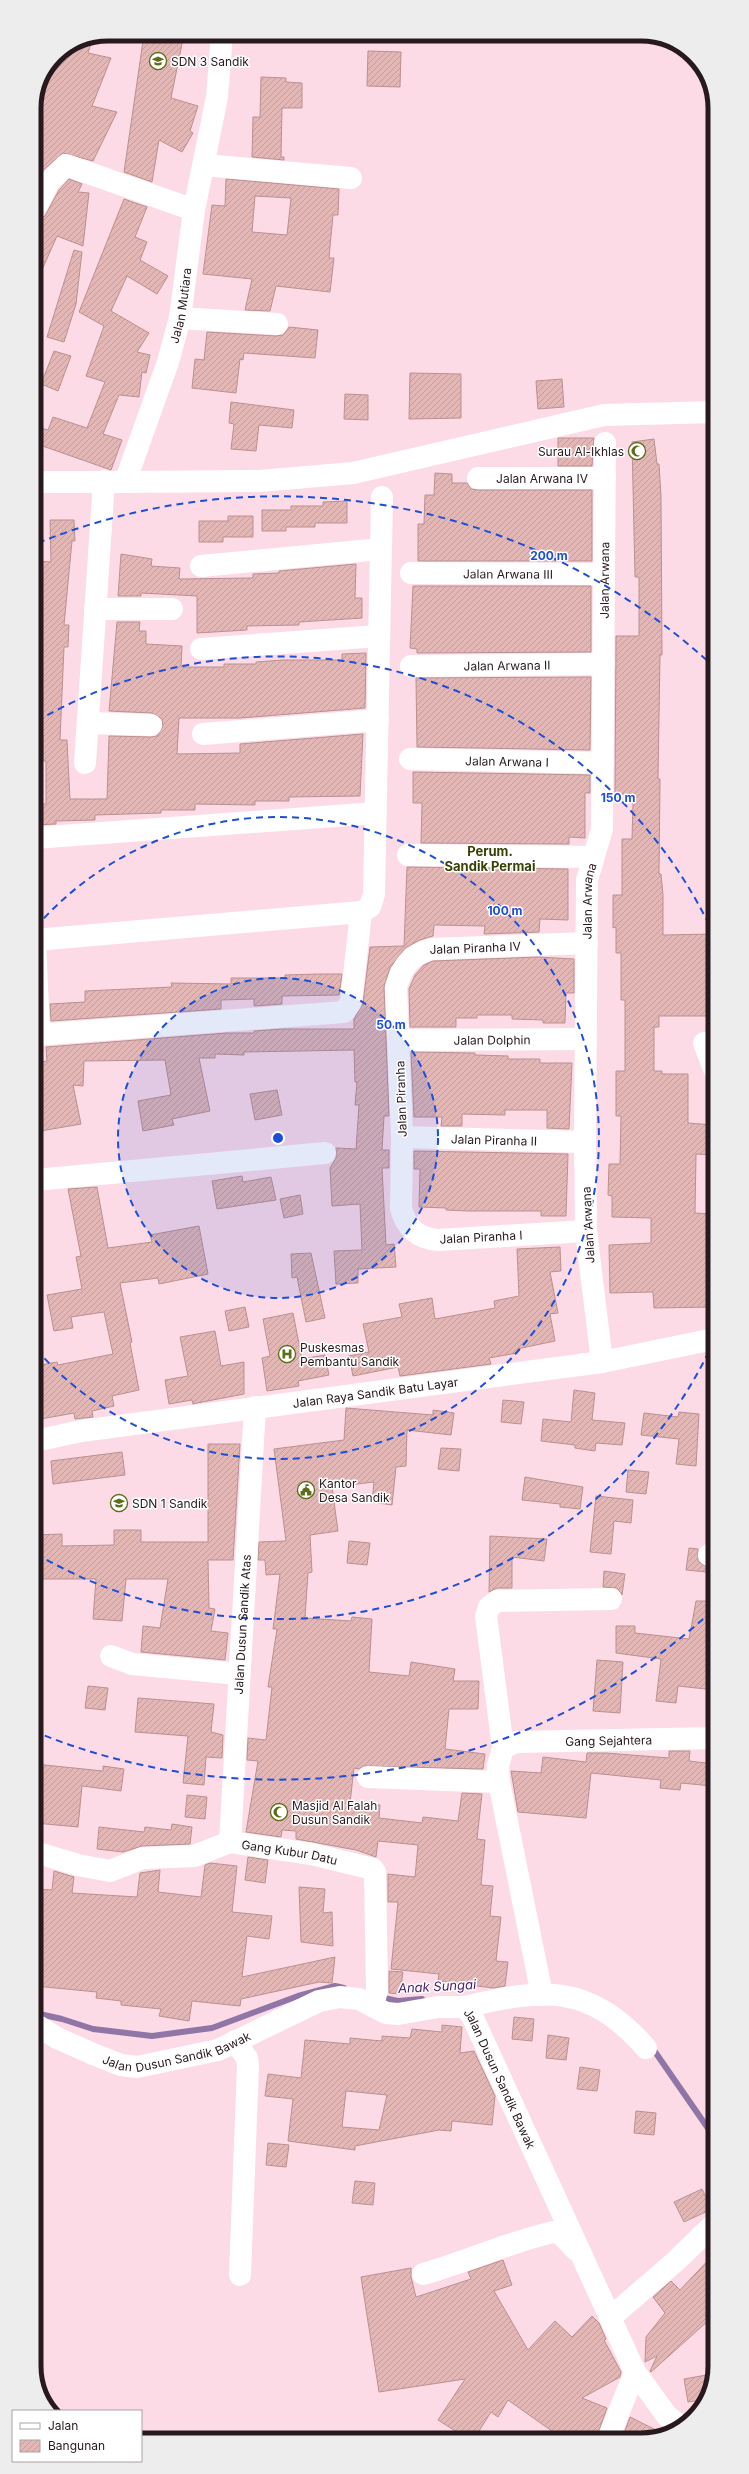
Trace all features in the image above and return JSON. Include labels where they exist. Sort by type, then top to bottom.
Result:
[{"type":"street","name":"Jalan Mutiara","points":[[85,763],[95,609],[114,482],[168,362],[180,318],[194,210],[217,97],[221,41]]},
{"type":"street","points":[[41,197],[49,182],[66,165],[194,210]]},
{"type":"street","points":[[204,166],[351,178]]},
{"type":"street","points":[[180,318],[277,324]]},
{"type":"street","points":[[41,482],[260,481],[353,473],[604,415],[708,412]]},
{"type":"street","name":"Jalan Arwana","points":[[602,1362],[586,1231],[585,1038],[587,880],[602,829],[605,443]]},
{"type":"street","name":"Jalan Arwana IV","points":[[478,478],[605,478]]},
{"type":"street","points":[[41,939],[361,912],[370,907],[374,894],[382,497]]},
{"type":"street","points":[[201,566],[381,549]]},
{"type":"street","name":"Jalan Arwana III","points":[[411,573],[604,574]]},
{"type":"street","points":[[95,609],[172,609]]},
{"type":"street","points":[[201,649],[378,636]]},
{"type":"street","name":"Jalan Arwana II","points":[[411,666],[604,664]]},
{"type":"street","points":[[203,734],[378,720]]},
{"type":"street","points":[[88,723],[151,725]]},
{"type":"street","name":"Jalan Arwana I","points":[[410,759],[603,763]]},
{"type":"street","points":[[41,837],[376,813]]},
{"type":"street","points":[[408,855],[593,857]]},
{"type":"street","points":[[41,1034],[344,1012],[351,1002],[361,912]]},
{"type":"street","name":"Jalan Piranha IV","points":[[396,1000],[396,987],[400,973],[409,959],[431,949],[587,943]]},
{"type":"street","name":"Jalan Piranha","points":[[396,1000],[399,1040],[402,1137],[402,1199]]},
{"type":"street","name":"Jalan Dolphin","points":[[399,1040],[585,1038]]},
{"type":"street","points":[[704,1043],[708,1053]]},
{"type":"street","name":"Jalan Piranha II","points":[[402,1137],[585,1142]]},
{"type":"street","points":[[41,1179],[325,1153]]},
{"type":"street","name":"Jalan Piranha I","points":[[402,1199],[404,1220],[415,1233],[426,1239],[438,1240],[586,1231]]},
{"type":"street","name":"Jalan Raya Sandik Batu Layar","points":[[41,1440],[81,1431],[602,1362],[708,1340]]},
{"type":"street","name":"Jalan Dusun Sandik Atas","points":[[230,1842],[240,1628],[255,1407]]},
{"type":"street","points":[[541,1992],[499,1782],[498,1766],[503,1748],[486,1616],[489,1607],[497,1601],[611,1598]]},
{"type":"street","points":[[111,1656],[132,1664],[239,1674]]},
{"type":"street","name":"Gang Sejahtera","points":[[503,1748],[516,1742],[708,1738]]},
{"type":"street","points":[[368,1777],[499,1782]]},
{"type":"street","name":"Gang Kubur Datu","points":[[41,1854],[78,1865],[110,1871],[143,1858],[194,1856],[230,1842],[312,1854],[373,1869],[375,1872],[375,1998]]},
{"type":"street","points":[[465,2008],[503,1998],[541,1992],[569,1996],[593,2005],[628,2028],[646,2048]]},
{"type":"street","name":"Jalan Dusun Sandik Bawak","points":[[41,2028],[57,2038],[93,2054],[122,2065],[137,2067],[218,2050],[319,2001],[346,1998],[375,1998],[386,2012],[398,2014],[438,2007],[465,2008],[472,2016],[580,2255],[635,2372],[667,2416],[676,2423]]},
{"type":"street","points":[[235,2041],[247,2058],[248,2065],[240,2275]]},
{"type":"street","points":[[610,2318],[677,2260],[708,2230]]},
{"type":"street","points":[[423,2274],[468,2261],[518,2240],[558,2231],[580,2255]]},
{"type":"street","points":[[610,2433],[635,2372]]},
{"type":"building","points":[[143,41],[183,41],[171,98],[198,106],[190,131],[193,133],[182,152],[159,140],[152,182],[124,172]]},
{"type":"building","points":[[91,43],[88,53],[111,58],[92,106],[117,112],[93,161],[63,153],[41,172],[42,95],[46,82],[52,71],[61,61],[71,52]]},
{"type":"building","points":[[368,51],[401,52],[400,87],[367,86]]},
{"type":"building","points":[[261,77],[286,78],[286,82],[302,83],[302,108],[282,108],[281,157],[284,157],[284,160],[252,157],[253,117],[260,117]]},
{"type":"building","points":[[69,179],[82,184],[78,192],[89,193],[83,246],[57,236],[41,272],[41,218],[45,216],[59,190]]},
{"type":"building","points":[[226,179],[339,189],[338,215],[333,215],[329,258],[334,258],[330,292],[276,286],[270,311],[245,310],[252,279],[203,274],[212,205],[225,206]],"holes":[[[255,196],[291,198],[287,235],[252,232]]]},
{"type":"building","points":[[124,199],[147,207],[135,237],[147,242],[140,260],[168,276],[157,294],[127,276],[111,311],[149,333],[137,352],[150,355],[146,373],[142,372],[139,397],[119,395],[103,434],[122,440],[111,470],[41,445],[41,428],[48,430],[53,417],[87,428],[105,382],[86,376],[104,326],[79,312]]},
{"type":"building","points":[[74,250],[82,252],[76,304],[64,342],[47,337]]},
{"type":"building","points":[[289,327],[318,330],[315,358],[244,353],[243,360],[240,359],[236,393],[192,388],[195,359],[204,360],[207,332],[276,336],[283,335]]},
{"type":"building","points":[[54,351],[71,356],[58,391],[41,384]]},
{"type":"building","points":[[410,373],[461,374],[461,418],[409,419]]},
{"type":"building","points":[[562,379],[564,407],[538,409],[536,381]]},
{"type":"building","points":[[345,394],[368,395],[368,420],[344,419]]},
{"type":"building","points":[[231,402],[294,410],[292,428],[259,425],[256,451],[231,449],[234,424],[229,423]]},
{"type":"building","points":[[558,438],[594,438],[592,466],[558,466]]},
{"type":"building","points":[[654,439],[657,464],[659,464],[661,496],[662,655],[660,655],[658,779],[660,779],[659,874],[661,874],[663,895],[663,935],[708,934],[708,1016],[659,1016],[659,1027],[654,1027],[654,1071],[662,1071],[662,1074],[688,1074],[688,1123],[708,1125],[708,1155],[696,1154],[695,1213],[708,1214],[708,1307],[654,1308],[653,1292],[610,1293],[609,1245],[651,1243],[651,1218],[612,1217],[612,1196],[608,1195],[609,1164],[620,1164],[621,1116],[616,1116],[616,1071],[625,1071],[625,1000],[621,1000],[621,953],[616,953],[616,927],[613,928],[613,895],[622,895],[622,839],[632,839],[633,803],[630,803],[630,794],[615,794],[616,636],[639,636],[639,577],[635,577],[632,442]]},
{"type":"building","points":[[435,473],[452,474],[452,483],[467,483],[471,489],[478,490],[592,490],[592,561],[418,561],[418,524],[424,524],[425,495],[434,495]]},
{"type":"building","points":[[347,501],[347,523],[315,523],[315,527],[286,527],[286,531],[262,531],[262,510],[291,510],[291,506],[323,506],[323,502]]},
{"type":"building","points":[[228,516],[253,516],[253,537],[223,537],[223,542],[199,542],[199,521],[228,521]]},
{"type":"building","points":[[50,520],[74,520],[75,541],[72,541],[64,625],[69,625],[68,647],[64,647],[60,740],[67,740],[70,799],[107,799],[109,736],[157,736],[163,726],[162,719],[152,713],[109,711],[117,622],[140,622],[139,631],[146,631],[146,644],[182,646],[181,667],[224,667],[224,664],[256,664],[256,662],[283,660],[342,660],[342,654],[366,653],[365,708],[240,718],[179,718],[177,754],[240,753],[240,744],[363,734],[360,796],[289,797],[289,801],[255,801],[255,805],[195,804],[195,810],[161,810],[161,813],[95,815],[95,820],[56,821],[56,824],[41,825],[41,804],[46,804],[46,761],[43,761],[43,735],[41,735],[41,561],[51,562]]},
{"type":"building","points":[[121,554],[152,559],[151,566],[180,568],[179,579],[253,578],[253,574],[279,573],[279,571],[356,564],[355,598],[362,598],[362,618],[299,622],[299,625],[247,626],[247,630],[197,633],[197,596],[141,593],[141,596],[118,596]]},
{"type":"building","points":[[413,586],[591,586],[591,652],[417,653],[417,649],[410,648]]},
{"type":"building","points":[[591,677],[590,750],[417,747],[416,678]]},
{"type":"building","points":[[413,772],[590,775],[590,793],[585,793],[585,838],[569,837],[569,844],[421,843],[422,803],[413,803]]},
{"type":"building","points":[[407,867],[568,869],[568,920],[540,919],[539,932],[484,934],[485,926],[434,925],[433,936],[420,940],[405,948],[390,968],[384,987],[389,1116],[384,1116],[382,1150],[389,1150],[389,1168],[382,1168],[386,1245],[394,1244],[396,1267],[358,1269],[358,1283],[336,1284],[334,1251],[362,1250],[360,1204],[332,1206],[330,1168],[336,1158],[336,1148],[356,1149],[359,1105],[355,1105],[357,1082],[355,1082],[354,1050],[244,1052],[244,1055],[215,1054],[215,1058],[199,1058],[210,1111],[172,1119],[174,1125],[143,1131],[138,1101],[171,1095],[165,1060],[84,1061],[83,1086],[73,1085],[81,1124],[41,1131],[41,1062],[47,1061],[46,1047],[227,1033],[254,1033],[254,1031],[282,1029],[354,1029],[354,1019],[363,1003],[370,947],[404,946]]},
{"type":"building","points":[[538,957],[574,959],[574,993],[566,993],[565,1023],[543,1023],[543,1020],[512,1019],[512,1015],[477,1015],[477,1018],[456,1018],[456,1027],[410,1027],[409,989],[415,975],[424,965],[433,961]]},
{"type":"building","points":[[342,974],[339,995],[282,996],[282,1004],[254,1006],[254,999],[221,1000],[221,1009],[51,1021],[50,1004],[85,1002],[85,991],[172,987],[171,983],[231,984],[231,978],[285,978],[285,975]]},
{"type":"building","points":[[411,1052],[475,1053],[475,1055],[508,1056],[508,1059],[540,1059],[540,1063],[572,1063],[569,1129],[547,1128],[547,1110],[505,1110],[505,1115],[462,1114],[462,1126],[441,1126],[442,1117],[414,1117]]},
{"type":"building","points":[[277,1090],[282,1115],[255,1120],[250,1094]]},
{"type":"building","points":[[414,1151],[568,1154],[566,1216],[541,1216],[541,1211],[468,1211],[446,1210],[446,1208],[419,1207],[420,1169],[414,1169]]},
{"type":"building","points":[[242,1176],[243,1182],[271,1177],[276,1200],[217,1209],[212,1181]]},
{"type":"building","points":[[97,1187],[108,1248],[152,1242],[150,1235],[199,1226],[208,1274],[159,1284],[158,1278],[120,1283],[132,1342],[130,1343],[139,1390],[112,1396],[114,1406],[92,1411],[93,1417],[75,1419],[74,1413],[41,1419],[41,1365],[57,1362],[58,1365],[113,1354],[104,1312],[71,1317],[73,1328],[54,1331],[47,1295],[82,1289],[76,1257],[81,1256],[68,1189]]},
{"type":"building","points":[[300,1195],[303,1214],[284,1218],[280,1199]]},
{"type":"building","points":[[560,1247],[561,1271],[550,1272],[558,1313],[550,1314],[555,1341],[517,1349],[517,1353],[489,1358],[491,1364],[400,1376],[398,1367],[353,1376],[349,1356],[369,1352],[363,1324],[402,1317],[399,1304],[432,1298],[435,1319],[495,1308],[494,1301],[519,1296],[517,1249]]},
{"type":"building","points":[[311,1253],[325,1318],[306,1322],[297,1277],[292,1278],[291,1254]]},
{"type":"building","points":[[245,1307],[249,1327],[229,1331],[225,1311]]},
{"type":"building","points":[[293,1313],[302,1359],[325,1355],[329,1375],[298,1381],[299,1386],[267,1391],[262,1358],[270,1356],[263,1319]]},
{"type":"building","points":[[215,1331],[221,1366],[244,1362],[244,1394],[193,1404],[192,1400],[169,1404],[165,1380],[188,1376],[180,1337]]},
{"type":"building","points":[[574,1390],[595,1393],[592,1420],[625,1423],[622,1445],[596,1443],[595,1451],[575,1448],[575,1445],[541,1441],[543,1419],[571,1422]]},
{"type":"building","points":[[503,1400],[524,1402],[521,1424],[501,1422]]},
{"type":"building","points":[[346,1408],[433,1415],[433,1410],[454,1413],[451,1435],[407,1430],[406,1466],[396,1467],[392,1505],[372,1502],[374,1482],[332,1487],[338,1531],[310,1535],[312,1572],[308,1573],[305,1618],[351,1621],[352,1617],[372,1619],[369,1672],[409,1676],[411,1662],[455,1669],[453,1681],[479,1681],[478,1709],[449,1709],[445,1749],[485,1754],[483,1769],[363,1766],[359,1769],[354,1768],[350,1803],[380,1805],[379,1818],[422,1823],[423,1817],[458,1821],[462,1793],[482,1794],[477,1839],[485,1840],[481,1885],[493,1886],[490,1916],[501,1917],[496,1961],[508,1962],[505,1986],[493,1988],[438,1981],[439,1974],[391,1969],[398,1902],[388,1902],[388,1874],[415,1877],[418,1845],[378,1841],[376,1857],[356,1850],[296,1839],[296,1831],[282,1830],[281,1837],[246,1832],[258,1761],[247,1760],[248,1738],[266,1740],[272,1687],[268,1687],[277,1629],[273,1629],[280,1574],[266,1575],[265,1560],[258,1560],[259,1542],[286,1541],[274,1449],[344,1440]]},
{"type":"building","points":[[679,1412],[699,1414],[696,1466],[676,1464],[679,1439],[641,1435],[644,1413],[678,1417]]},
{"type":"building","points":[[208,1444],[240,1444],[233,1560],[208,1560],[209,1608],[215,1609],[211,1631],[228,1633],[225,1660],[141,1652],[143,1626],[160,1628],[168,1579],[126,1579],[122,1621],[93,1619],[96,1579],[41,1579],[41,1535],[62,1534],[62,1546],[114,1545],[114,1530],[141,1530],[141,1542],[208,1542]]},
{"type":"building","points":[[441,1448],[461,1449],[459,1471],[438,1469]]},
{"type":"building","points":[[122,1452],[125,1475],[53,1484],[51,1461]]},
{"type":"building","points":[[628,1470],[649,1472],[646,1494],[626,1492]]},
{"type":"building","points":[[525,1477],[583,1487],[580,1509],[560,1507],[560,1504],[522,1500]]},
{"type":"building","points":[[596,1496],[633,1500],[631,1523],[614,1521],[611,1554],[590,1552]]},
{"type":"building","points":[[490,1536],[547,1539],[544,1561],[512,1557],[512,1588],[497,1588],[489,1592]]},
{"type":"building","points":[[349,1541],[370,1543],[367,1565],[347,1563]]},
{"type":"building","points":[[689,1548],[698,1549],[698,1561],[707,1567],[707,1572],[686,1570]]},
{"type":"building","points":[[604,1571],[625,1574],[622,1595],[617,1588],[603,1587]]},
{"type":"building","points":[[696,1601],[708,1601],[708,1689],[678,1686],[676,1703],[656,1701],[661,1659],[616,1653],[616,1626],[635,1626],[635,1633],[689,1639]]},
{"type":"building","points":[[597,1660],[623,1662],[620,1713],[593,1711]]},
{"type":"building","points":[[88,1686],[108,1688],[105,1710],[85,1708]]},
{"type":"building","points":[[138,1698],[214,1704],[211,1732],[223,1735],[222,1758],[206,1757],[204,1785],[183,1783],[188,1736],[135,1732]]},
{"type":"building","points":[[669,1751],[690,1751],[689,1761],[708,1763],[708,1786],[681,1783],[680,1790],[660,1788],[661,1780],[591,1773],[586,1818],[518,1812],[511,1771],[541,1773],[543,1757],[586,1762],[587,1753],[669,1758]]},
{"type":"building","points":[[41,1765],[103,1771],[103,1766],[124,1769],[121,1791],[82,1786],[78,1827],[41,1824]]},
{"type":"building","points":[[187,1795],[207,1797],[205,1819],[185,1817]]},
{"type":"building","points":[[172,1824],[192,1827],[190,1844],[142,1846],[123,1852],[97,1849],[99,1827],[144,1832],[145,1827],[171,1830]]},
{"type":"building","points":[[248,1857],[268,1860],[265,1883],[245,1880]]},
{"type":"building","points":[[210,1863],[237,1866],[232,1912],[272,1916],[269,1939],[247,1936],[242,1977],[335,1957],[332,1983],[319,1982],[241,1999],[240,2006],[192,2001],[189,2021],[159,2016],[161,2009],[121,2005],[121,2001],[96,1998],[97,1992],[41,1987],[41,1889],[52,1890],[54,1871],[74,1877],[72,1893],[137,1897],[140,1873],[160,1870],[158,1892],[201,1897],[205,1865]]},
{"type":"building","points":[[299,1887],[325,1889],[323,1913],[332,1912],[333,1946],[301,1942]]},
{"type":"building","points":[[389,1971],[403,1972],[400,1994],[389,1993]]},
{"type":"building","points":[[514,2017],[534,2019],[532,2041],[512,2039]]},
{"type":"building","points":[[442,2025],[462,2027],[460,2053],[474,2051],[495,2096],[492,2125],[452,2121],[451,2131],[439,2130],[355,2146],[355,2150],[288,2141],[293,2099],[265,2096],[268,2074],[301,2078],[305,2040],[350,2044],[350,2038],[382,2041],[382,2036],[410,2038],[412,2029],[442,2032]],"holes":[[[346,2091],[387,2095],[379,2130],[342,2127]]]},
{"type":"building","points":[[548,2035],[569,2038],[566,2060],[546,2058]]},
{"type":"building","points":[[580,2067],[600,2070],[597,2091],[577,2089]]},
{"type":"building","points":[[636,2111],[656,2113],[654,2135],[634,2133]]},
{"type":"building","points":[[268,2143],[289,2145],[286,2167],[266,2165]]},
{"type":"building","points":[[355,2181],[375,2183],[373,2205],[352,2203]]},
{"type":"building","points":[[702,2189],[708,2201],[708,2211],[684,2222],[674,2202]]},
{"type":"building","points":[[503,2260],[512,2285],[494,2291],[528,2350],[555,2321],[572,2337],[592,2316],[599,2323],[606,2339],[604,2340],[621,2372],[620,2377],[582,2398],[607,2408],[598,2433],[555,2433],[508,2400],[498,2417],[491,2412],[478,2433],[459,2433],[438,2420],[465,2379],[379,2392],[361,2277],[411,2268],[411,2277],[416,2297],[471,2279],[468,2272]]},
{"type":"building","points":[[708,2260],[708,2312],[705,2316],[708,2321],[651,2372],[650,2371],[657,2356],[645,2362],[646,2337],[665,2313],[653,2297],[671,2281],[680,2290]]},
{"type":"building","points":[[707,2375],[699,2400],[688,2402],[684,2379]]},
{"type":"building","points":[[630,2417],[658,2431],[641,2433],[624,2433]]},
{"type":"waterway","name":"Anak Sungai","points":[[41,2014],[62,2019],[93,2029],[152,2036],[212,2028],[298,1996],[335,1986],[344,1988]]},
{"type":"waterway","name":"Anak Sungai","points":[[379,1997],[398,2001],[422,1999]]},
{"type":"waterway","name":"Anak Sungai","points":[[651,2046],[708,2128]]},
{"type":"place","name":"SDN 3 Sandik","points":[[158,61]]},
{"type":"place","name":"Surau Al-Ikhlas","points":[[637,451]]},
{"type":"place","name":"Puskesmas Pembantu Sandik","points":[[287,1354]]},
{"type":"place","name":"Kantor Desa Sandik","points":[[306,1490]]},
{"type":"place","name":"SDN 1 Sandik","points":[[119,1503]]},
{"type":"place","name":"Masjid Al Falah Dusun Sandik","points":[[279,1812]]},
{"type":"district","name":"Perum. Sandik Permai","points":[[490,858]]}]
